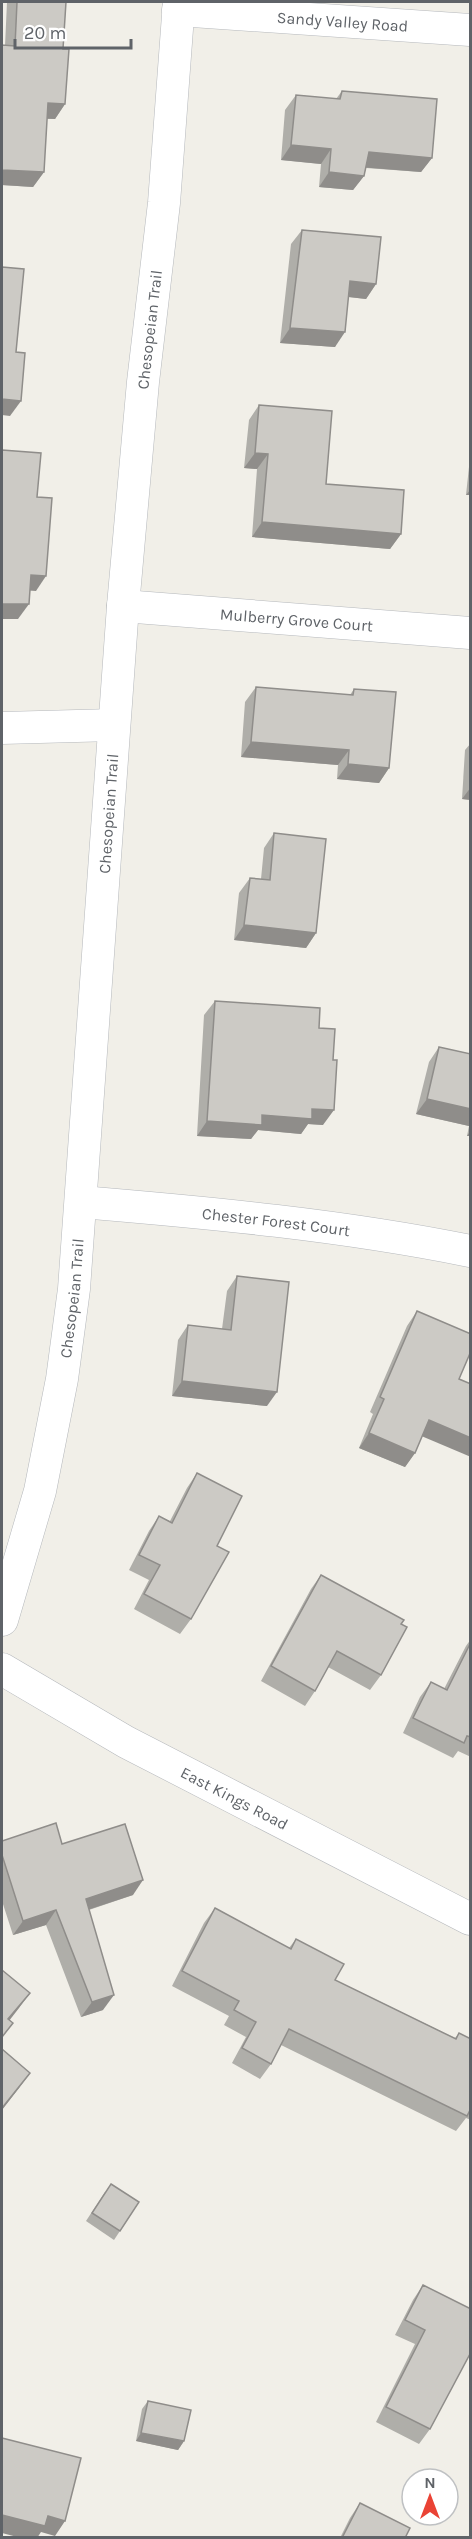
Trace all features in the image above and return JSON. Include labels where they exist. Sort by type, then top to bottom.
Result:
[{"type":"street","name":"Sandy Valley Road","points":[[179,6],[471,30]]},
{"type":"street","name":"Chesopeian Trail","points":[[2,1620],[40,1491],[62,1380],[74,1289],[123,606],[143,382],[164,203],[179,6]]},
{"type":"street","name":"Mulberry Grove Court","points":[[123,606],[471,633]]},
{"type":"street","points":[[2,728],[114,725]]},
{"type":"street","name":"Chester Forest Court","points":[[81,1202],[247,1216],[411,1239],[471,1251]]},
{"type":"street","name":"East Kings Road","points":[[2,1669],[126,1742],[471,1919]]},
{"type":"building","points":[[17,2],[66,2],[63,49],[69,49],[65,104],[48,103],[44,172],[2,170],[2,45],[15,46]]},
{"type":"building","points":[[342,91],[437,99],[432,158],[369,152],[364,176],[329,172],[331,149],[291,145],[296,95],[340,99]]},
{"type":"building","points":[[302,230],[381,237],[376,284],[350,281],[345,332],[290,328]]},
{"type":"building","points":[[2,267],[24,269],[16,352],[25,353],[21,401],[2,399]]},
{"type":"building","points":[[259,405],[332,411],[326,484],[404,490],[401,534],[262,522],[268,454],[255,453]]},
{"type":"building","points":[[2,450],[41,453],[37,497],[52,498],[46,576],[31,575],[29,604],[2,604]]},
{"type":"building","points":[[256,687],[353,695],[354,689],[396,692],[389,768],[348,764],[349,750],[251,742]]},
{"type":"building","points":[[274,833],[326,839],[316,933],[244,925],[250,878],[270,880]]},
{"type":"building","points":[[215,1001],[320,1008],[319,1028],[335,1029],[333,1060],[337,1060],[334,1110],[312,1109],[312,1119],[262,1115],[262,1125],[207,1121]]},
{"type":"building","points":[[439,1047],[471,1054],[471,1109],[427,1099]]},
{"type":"building","points":[[237,1276],[289,1282],[277,1392],[182,1381],[188,1325],[231,1330]]},
{"type":"building","points":[[417,1311],[471,1334],[471,1351],[459,1379],[471,1384],[471,1438],[429,1420],[415,1453],[369,1433],[384,1399],[380,1397]]},
{"type":"building","points":[[197,1473],[242,1496],[217,1546],[229,1552],[191,1619],[144,1594],[160,1565],[139,1555],[159,1516],[172,1523]]},
{"type":"building","points":[[321,1575],[404,1620],[401,1624],[407,1627],[381,1675],[337,1651],[315,1691],[271,1666]]},
{"type":"building","points":[[471,1642],[471,1737],[467,1736],[464,1743],[413,1718],[431,1682],[447,1690]]},
{"type":"building","points":[[56,1823],[62,1844],[125,1824],[143,1880],[86,1899],[114,1995],[92,2002],[56,1910],[23,1921],[2,1855],[2,1841]]},
{"type":"building","points":[[215,1908],[291,1949],[296,1939],[344,1964],[335,1980],[456,2039],[459,2033],[471,2039],[471,2108],[467,2116],[289,2029],[271,2064],[242,2048],[256,2022],[234,2010],[239,2001],[182,1971]]},
{"type":"building","points":[[2,1970],[30,1993],[8,2019],[13,2023],[2,2037]]},
{"type":"building","points":[[2,2049],[30,2073],[2,2108]]},
{"type":"building","points":[[111,2184],[139,2202],[120,2231],[92,2213]]},
{"type":"building","points":[[423,2285],[471,2309],[471,2352],[430,2429],[386,2407],[425,2330],[405,2320]]},
{"type":"building","points":[[148,2401],[191,2410],[184,2441],[141,2433]]},
{"type":"building","points":[[2,2438],[81,2458],[65,2521],[48,2516],[45,2526],[2,2515]]},
{"type":"building","points":[[360,2503],[400,2523],[400,2527],[410,2528],[405,2538],[342,2538]]}]
